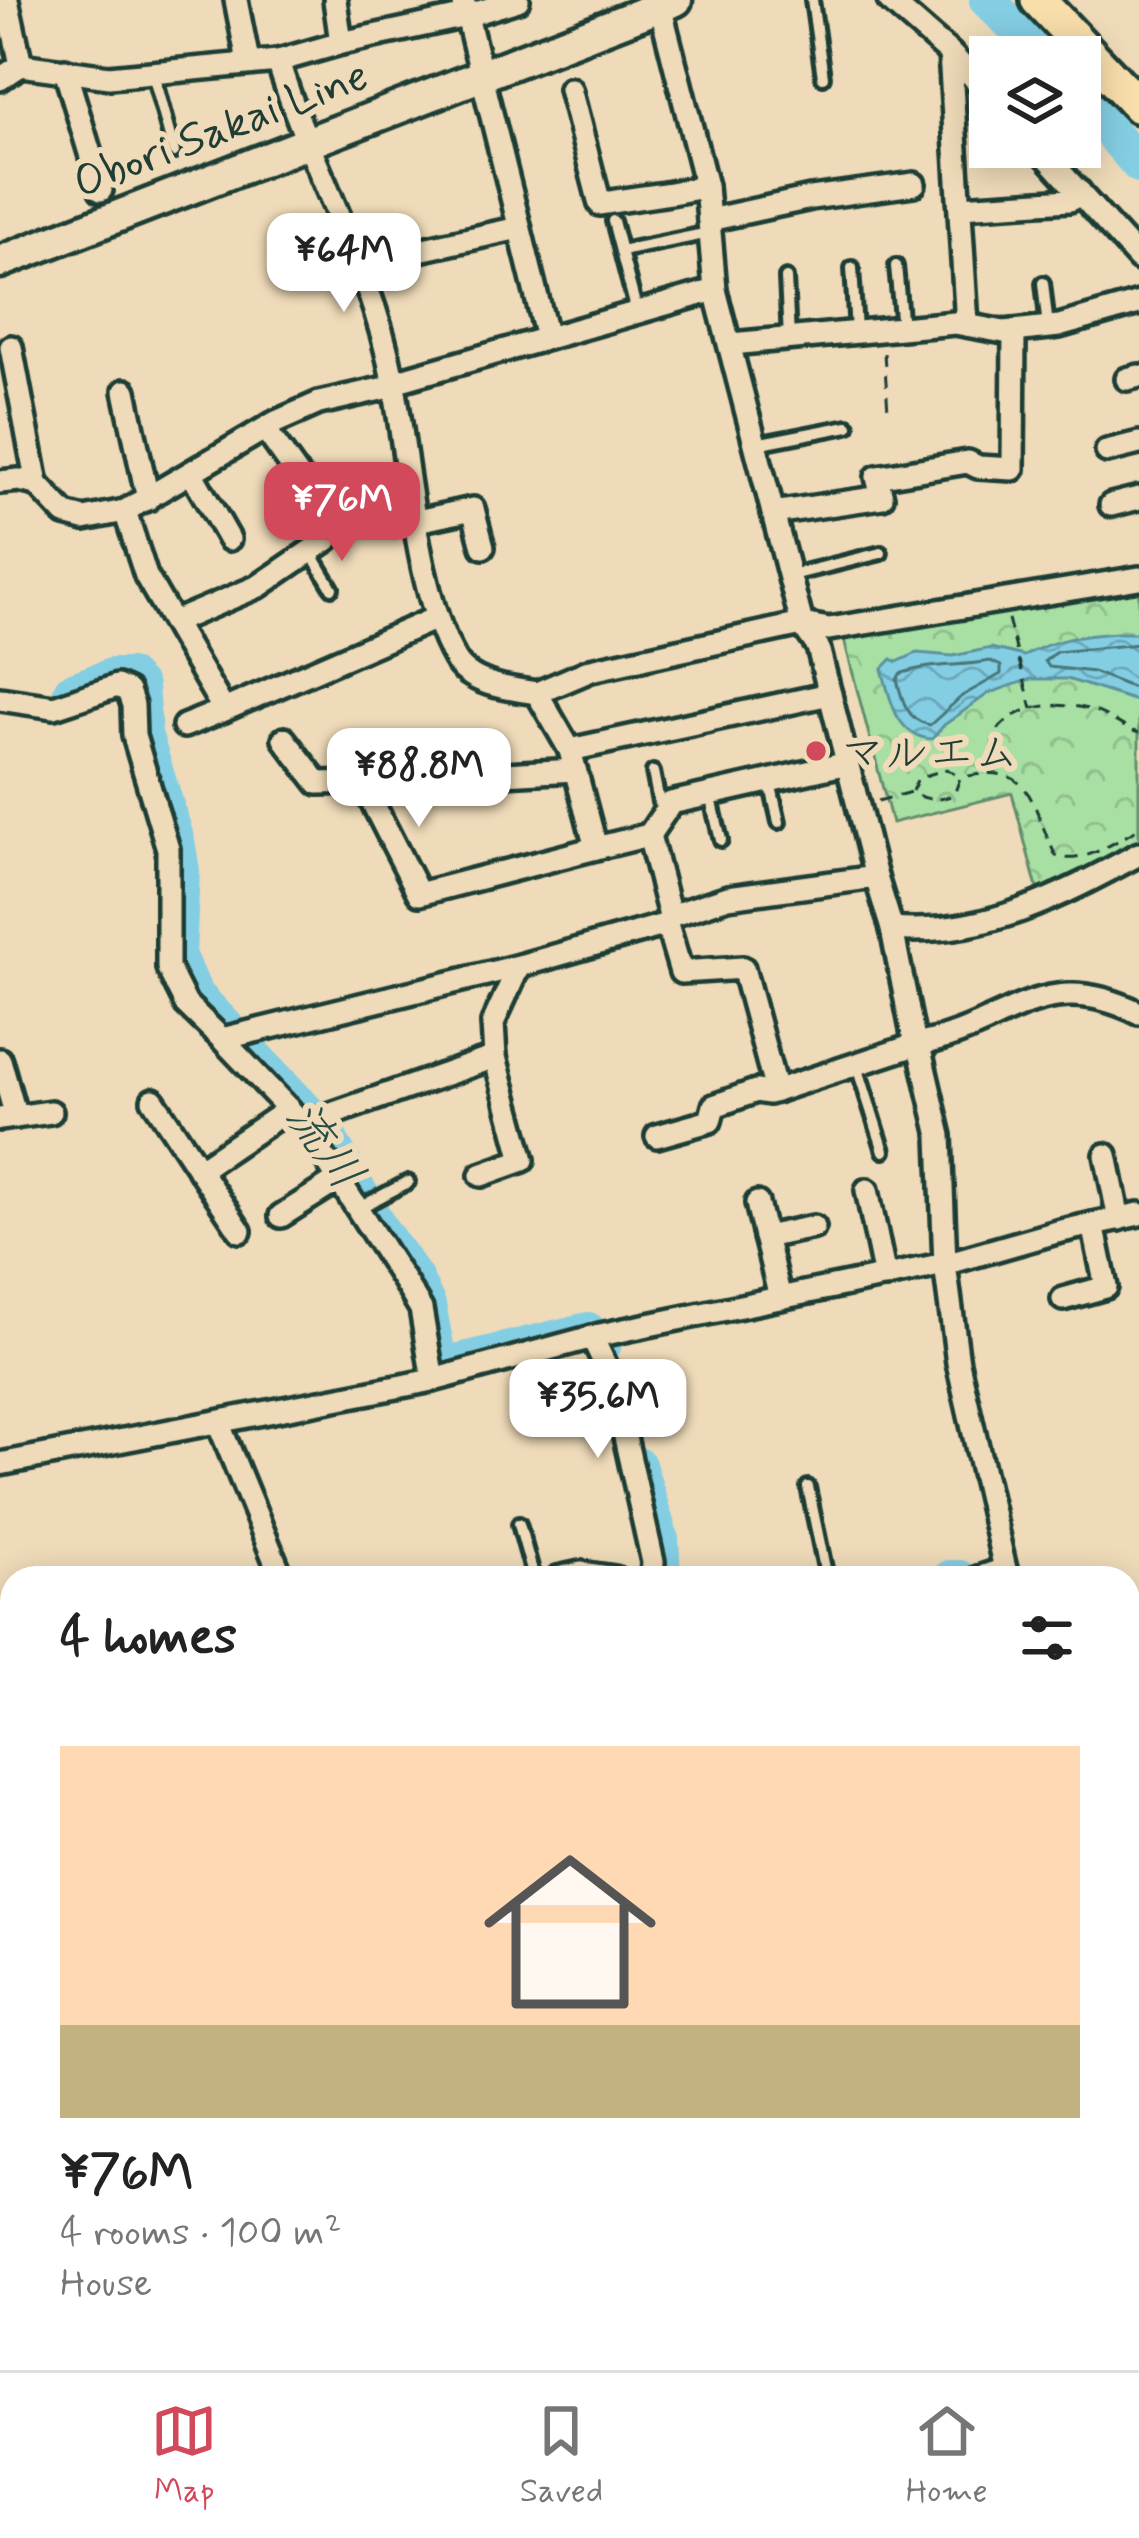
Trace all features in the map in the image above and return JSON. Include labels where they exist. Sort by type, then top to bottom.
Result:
[{"type":"main road","points":[[1038,0],[1135,94]]},
{"type":"main road","name":"Obori Sakai Line","points":[[0,262],[662,2]]},
{"type":"street","points":[[236,0],[248,61]]},
{"type":"street","points":[[335,0],[341,43]]},
{"type":"street","points":[[0,79],[21,65],[109,77],[278,61],[465,8],[518,0]]},
{"type":"street","points":[[889,0],[969,73]]},
{"type":"street","points":[[662,2],[706,186],[715,290],[788,576],[802,624],[818,647],[940,1136],[945,1264],[992,1566]]},
{"type":"street","points":[[5,5],[21,65]]},
{"type":"street","points":[[465,8],[547,338]]},
{"type":"street","points":[[950,53],[968,326]]},
{"type":"street","points":[[278,61],[305,143],[358,269],[394,384],[436,618],[458,665],[494,687],[537,693],[591,670],[802,624],[829,629],[1139,578]]},
{"type":"street","points":[[65,70],[101,190]]},
{"type":"street","points":[[570,89],[600,204],[643,195],[652,199],[706,186]]},
{"type":"street","points":[[1058,168],[1139,259]]},
{"type":"street","points":[[709,227],[811,198],[914,184]]},
{"type":"street","points":[[960,207],[1070,200],[1080,192]]},
{"type":"street","points":[[358,269],[401,254],[519,228]]},
{"type":"street","points":[[11,347],[37,484],[64,514],[84,519],[125,512],[265,429],[320,403],[715,290]]},
{"type":"street","points":[[731,344],[892,329],[968,326],[1014,331],[1139,303]]},
{"type":"street","points":[[773,513],[882,497],[878,477],[968,461],[978,467],[1013,469],[1014,331]]},
{"type":"street","points":[[124,391],[148,499]]},
{"type":"street","points":[[174,622],[259,586],[328,539],[328,518],[265,429]]},
{"type":"street","points":[[1107,451],[1139,443]]},
{"type":"street","points":[[192,474],[229,539]]},
{"type":"street","points":[[0,482],[37,484]]},
{"type":"street","points":[[1111,506],[1139,498]]},
{"type":"street","points":[[417,521],[473,508],[483,547]]},
{"type":"street","points":[[125,512],[146,576],[224,710]]},
{"type":"street","points":[[184,726],[436,618]]},
{"type":"street","points":[[0,699],[54,707],[117,686],[128,692],[134,736],[168,849],[168,968],[186,1004],[232,1035],[306,1117],[338,1180],[363,1206],[421,1310],[434,1380]]},
{"type":"street","points":[[537,693],[572,760],[596,848]]},
{"type":"street","points":[[284,739],[318,782],[362,782],[572,760],[830,694]]},
{"type":"street","points":[[362,782],[419,894],[649,835],[671,803],[848,763]]},
{"type":"street","points":[[649,835],[681,972],[743,968],[776,1091]]},
{"type":"street","points":[[892,929],[930,932],[976,926],[1057,898],[1139,854]]},
{"type":"street","points":[[232,1035],[518,965],[669,920],[728,897],[876,877]]},
{"type":"street","points":[[481,1175],[523,1160],[495,1057],[493,1023],[518,965]]},
{"type":"street","points":[[657,1136],[710,1121],[714,1106],[917,1046],[1056,994],[1107,997],[1139,1013]]},
{"type":"street","points":[[199,1170],[306,1117],[495,1057]]},
{"type":"street","points":[[0,1060],[8,1118],[51,1112]]},
{"type":"street","points":[[153,1100],[240,1231]]},
{"type":"street","points":[[0,1464],[434,1380],[596,1336],[945,1264],[1129,1216],[1106,1155]]},
{"type":"street","points":[[281,1216],[338,1180]]},
{"type":"street","points":[[867,1190],[885,1277]]},
{"type":"street","points":[[757,1203],[780,1298]]},
{"type":"street","points":[[1063,1299],[1106,1287],[1093,1224]]},
{"type":"street","points":[[765,1238],[814,1226]]},
{"type":"street","points":[[596,1336],[612,1379],[653,1566]]},
{"type":"street","points":[[218,1422],[277,1566]]},
{"type":"lane","points":[[812,0],[824,77]]},
{"type":"lane","points":[[153,73],[174,152]]},
{"type":"lane","points":[[613,221],[637,312]]},
{"type":"lane","points":[[621,251],[709,227]]},
{"type":"lane","points":[[892,329],[896,266]]},
{"type":"lane","points":[[852,268],[856,332]]},
{"type":"lane","points":[[786,278],[789,339]]},
{"type":"lane","points":[[1043,283],[1048,327]]},
{"type":"lane","points":[[756,444],[848,425]]},
{"type":"lane","points":[[310,550],[332,588]]},
{"type":"lane","points":[[788,576],[881,553]]},
{"type":"lane","points":[[653,772],[665,811]]},
{"type":"lane","points":[[770,782],[779,822]]},
{"type":"lane","points":[[710,795],[721,840]]},
{"type":"lane","points":[[856,1064],[884,1151]]},
{"type":"lane","points":[[363,1206],[408,1182]]},
{"type":"lane","points":[[808,1487],[824,1566]]},
{"type":"lane","points":[[519,1524],[531,1566]]},
{"type":"path","points":[[888,411],[892,329]]},
{"type":"path","points":[[1017,647],[1032,707]]},
{"type":"path","points":[[982,772],[990,764],[994,736],[1005,723],[1032,707],[1076,707],[1139,733]]},
{"type":"path","points":[[911,792],[918,778],[947,769],[960,778],[1006,773],[1021,781],[1036,804],[1056,856],[1064,860],[1083,857],[1139,829]]},
{"type":"path","points":[[859,805],[911,792],[927,801],[940,800],[954,795],[960,778]]},
{"type":"green space","points":[[1139,584],[1139,840],[1038,892],[1012,793],[892,823],[842,632]]},
{"type":"water","points":[[1139,633],[1139,702],[1067,679],[1031,679],[989,693],[932,739],[920,737],[902,723],[882,669],[892,659],[897,662],[917,653],[953,656],[991,648],[1024,656],[1068,639]]},
{"type":"waterway","points":[[987,0],[1024,36]]},
{"type":"waterway","points":[[1101,121],[1139,165]]},
{"type":"waterway","name":"流川","points":[[71,691],[112,676],[129,676],[140,687],[144,734],[182,871],[178,954],[195,994],[324,1129],[381,1230],[415,1278],[428,1305],[438,1356],[451,1363],[588,1330],[604,1344]]},
{"type":"waterway","name":"流川","points":[[638,1465],[661,1539],[662,1566]]},
{"type":"place","name":"マルエム","points":[[816,751]]}]
